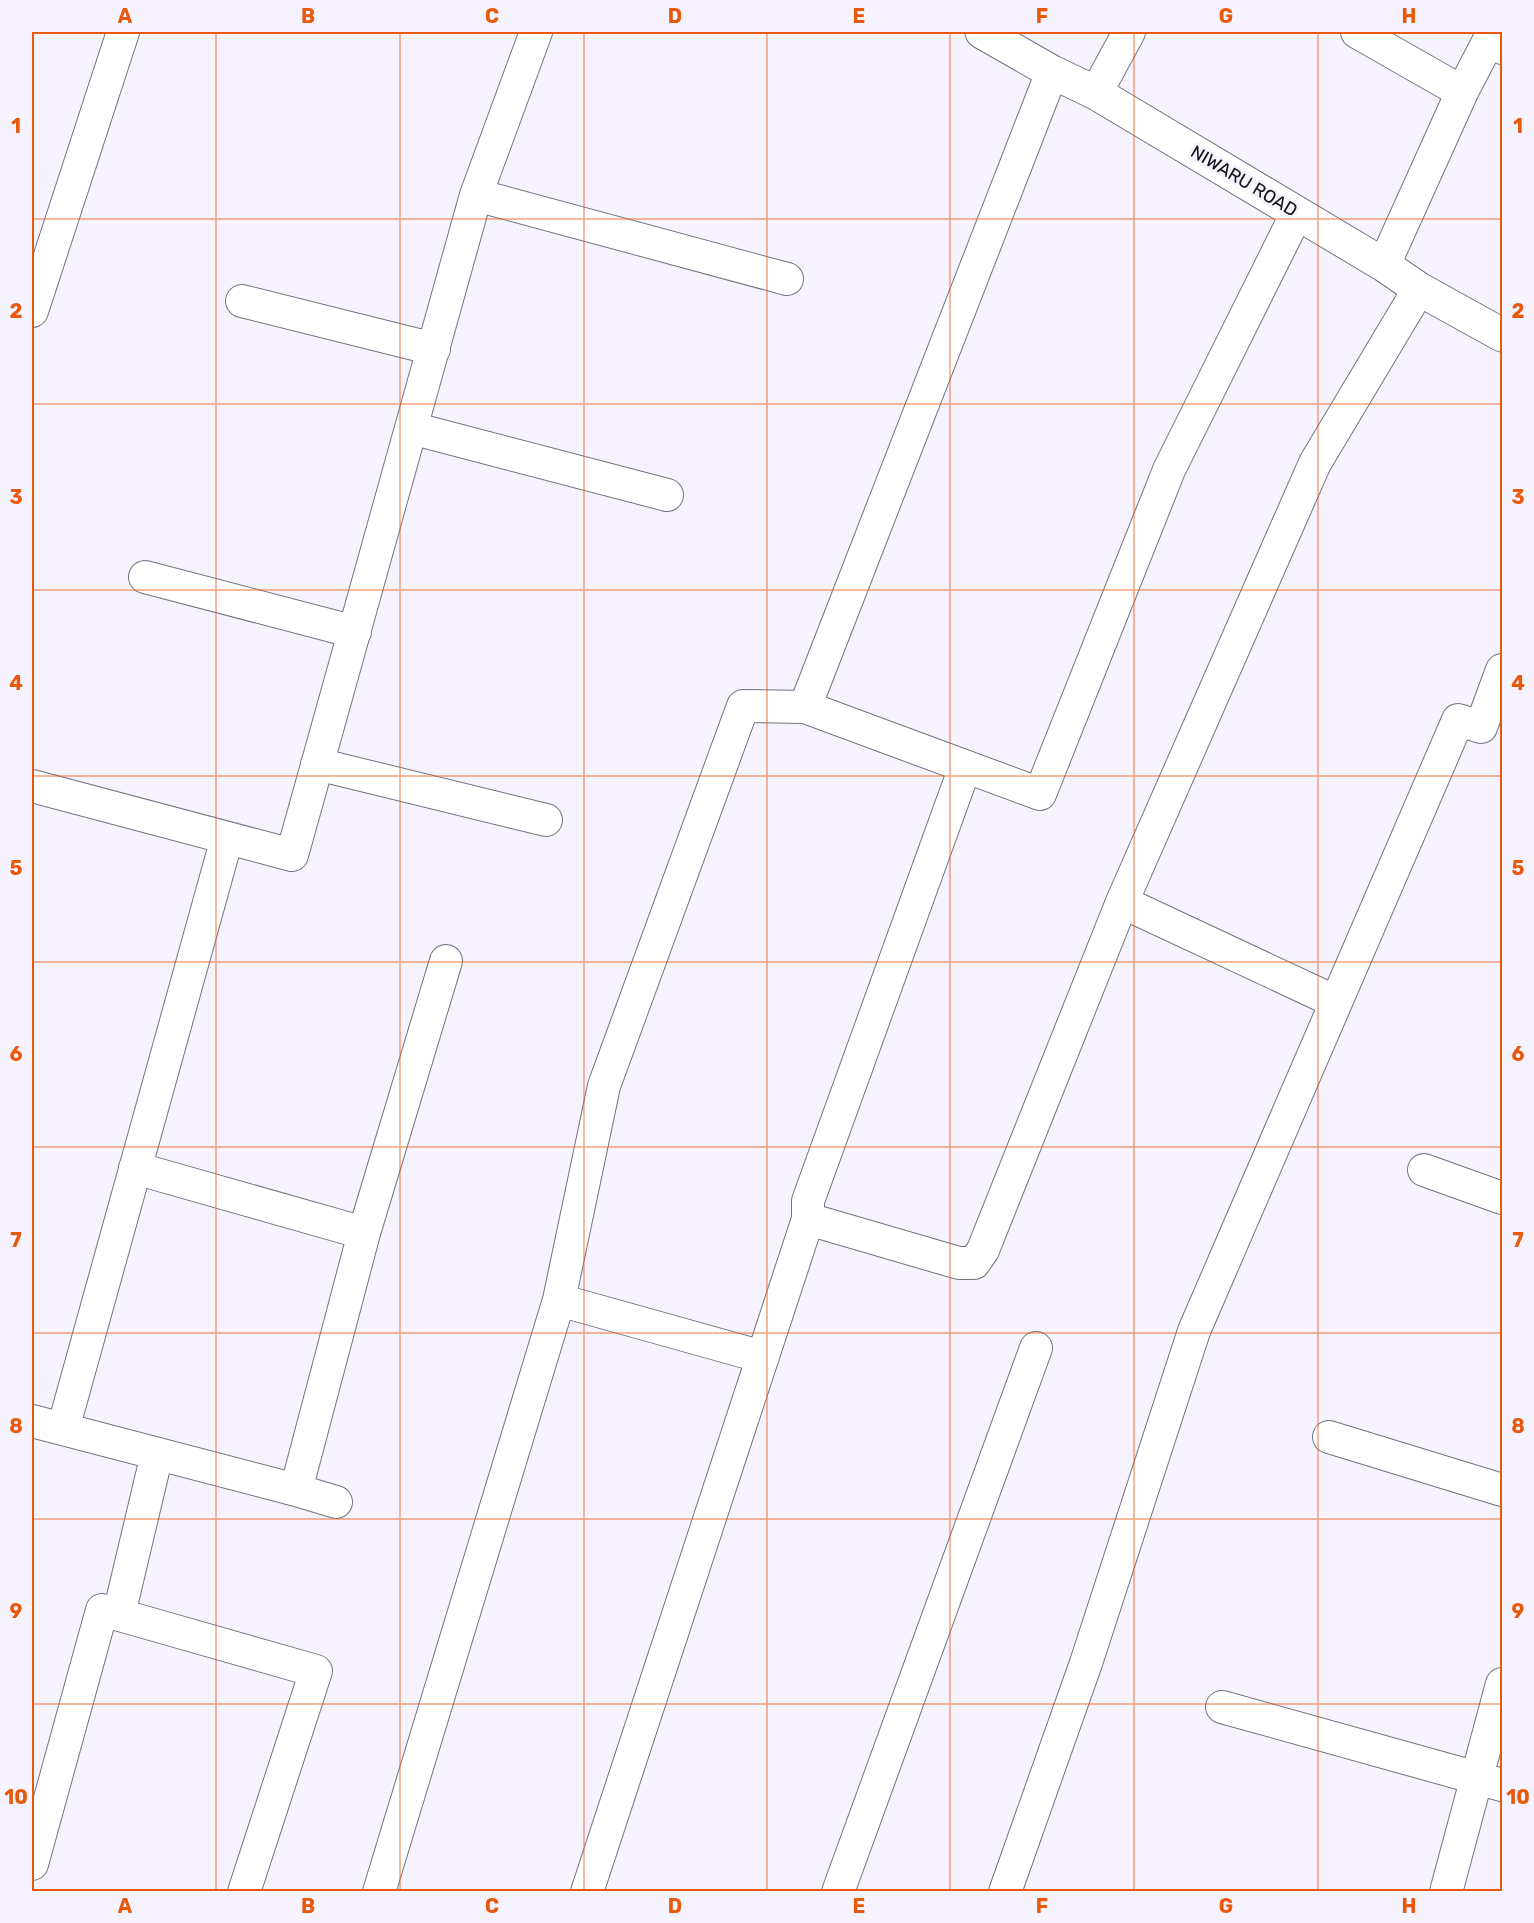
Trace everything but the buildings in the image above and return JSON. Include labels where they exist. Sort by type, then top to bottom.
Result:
[{"type":"street","points":[[32,311],[123,32]]},
{"type":"street","points":[[32,786],[292,855],[476,195],[536,32]]},
{"type":"street","name":"NIWARU ROAD","points":[[982,32],[1052,72],[1096,93],[1384,265],[1419,289],[1503,335]]},
{"type":"street","points":[[1096,93],[1129,32]]},
{"type":"street","points":[[1358,32],[1462,92]]},
{"type":"street","points":[[1384,265],[1462,92],[1494,40]]},
{"type":"street","points":[[805,707],[1052,72]]},
{"type":"street","points":[[476,195],[787,279]]},
{"type":"street","points":[[379,1892],[559,1300],[604,1086],[743,706],[805,707],[1040,794],[1169,470],[1298,213]]},
{"type":"street","points":[[808,1219],[959,1263],[974,1263],[983,1250],[1122,902],[1315,463],[1419,289]]},
{"type":"street","points":[[242,301],[434,349]]},
{"type":"street","points":[[411,428],[667,495]]},
{"type":"street","points":[[145,577],[355,632]]},
{"type":"street","points":[[1005,1892],[1086,1663],[1194,1331],[1458,720],[1481,728],[1503,670]]},
{"type":"street","points":[[317,764],[546,820]]},
{"type":"street","points":[[587,1892],[808,1219],[808,1202],[965,767]]},
{"type":"street","points":[[63,1429],[227,838]]},
{"type":"street","points":[[1122,902],[1336,1002]]},
{"type":"street","points":[[296,1490],[364,1233],[446,961]]},
{"type":"street","points":[[135,1168],[364,1233]]},
{"type":"street","points":[[1424,1170],[1503,1198]]},
{"type":"street","points":[[559,1300],[763,1357]]},
{"type":"street","points":[[838,1892],[1036,1348]]},
{"type":"street","points":[[32,1421],[336,1502]]},
{"type":"street","points":[[1329,1437],[1503,1490]]},
{"type":"street","points":[[119,1614],[157,1454]]},
{"type":"street","points":[[32,1864],[102,1610],[316,1671],[244,1892]]},
{"type":"street","points":[[1446,1892],[1490,1781],[1503,1684]]},
{"type":"street","points":[[1222,1707],[1490,1781]]}]
